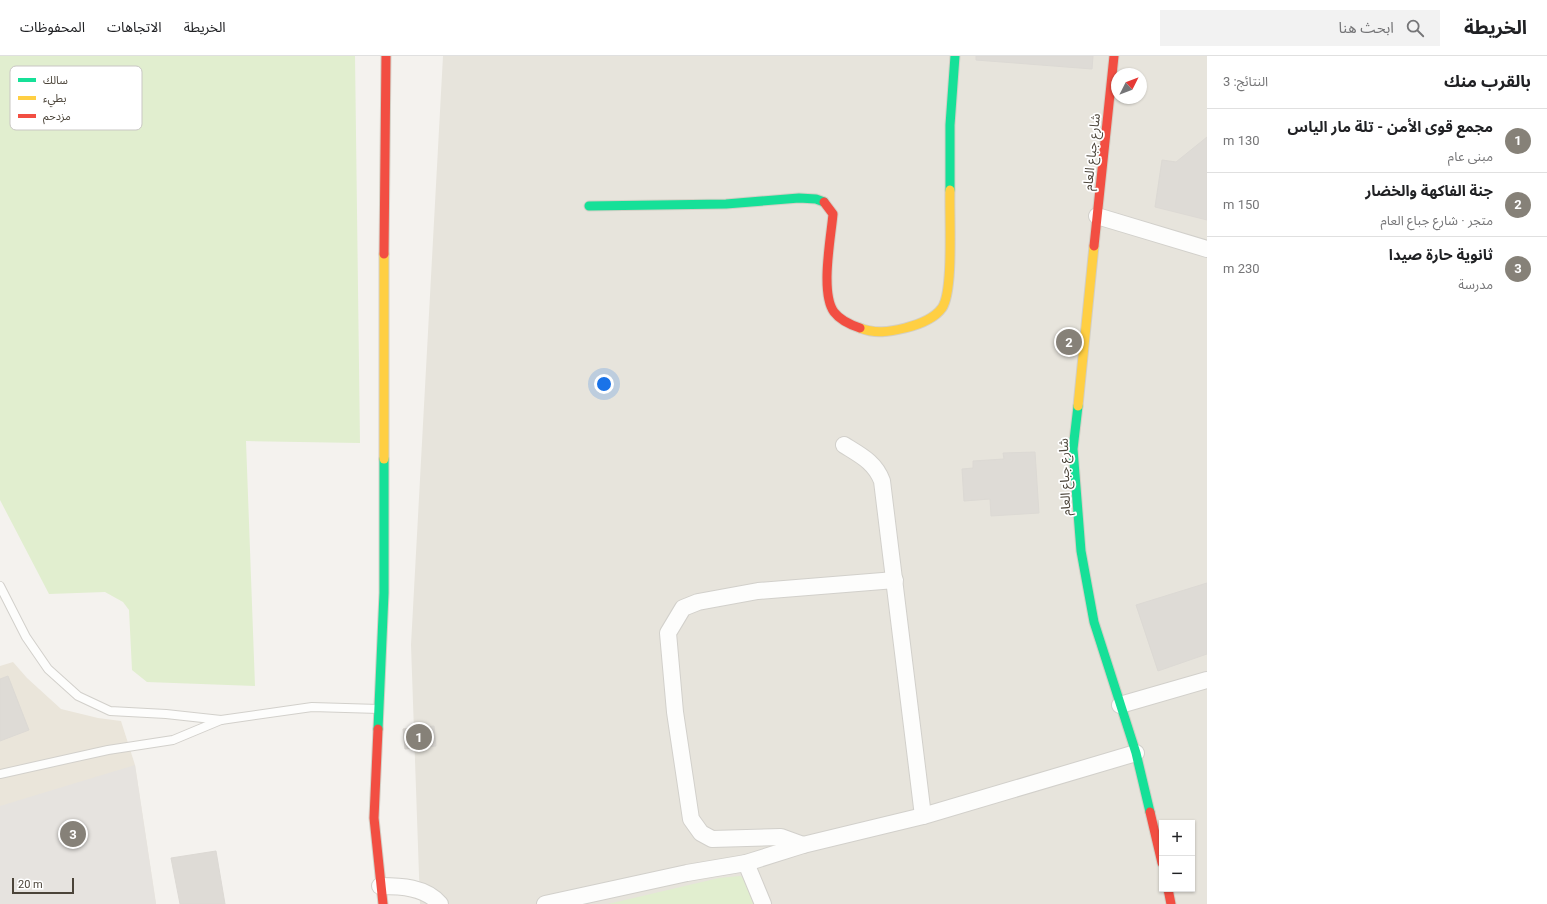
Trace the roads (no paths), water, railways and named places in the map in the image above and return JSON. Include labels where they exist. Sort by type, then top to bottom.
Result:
[{"type":"street","points":[[383,904],[374,818],[384,593],[384,244],[386,56]]},
{"type":"street","points":[[589,206],[746,203],[800,197],[824,201],[833,214],[828,278],[829,299],[833,312],[845,321],[870,332],[895,330],[920,324],[934,316],[941,309],[947,294],[949,283],[950,125],[955,56]]},
{"type":"street","name":"شارع جباع العام","points":[[1114,56],[1074,449],[1081,551],[1094,622],[1136,753],[1160,856]]},
{"type":"street","points":[[1097,216],[1207,249]]},
{"type":"street","points":[[844,445],[872,463],[879,471],[882,480],[922,816]]},
{"type":"street","points":[[803,845],[781,837],[712,839],[701,833],[691,819],[675,712],[668,633],[683,608],[698,602],[758,591],[895,580]]},
{"type":"street","points":[[1120,704],[1207,680]]},
{"type":"street","points":[[545,904],[686,873],[746,863],[803,845],[922,816],[1136,753]]},
{"type":"street","points":[[746,863],[763,904]]},
{"type":"street","points":[[380,886],[401,886],[420,891],[440,904]]},
{"type":"street","points":[[1169,892],[1172,904]]},
{"type":"lane","points":[[0,586],[26,637],[48,669],[78,696],[110,711],[166,714],[221,720],[312,707],[379,709]]},
{"type":"lane","points":[[0,774],[108,750],[173,740],[221,720]]},
{"type":"place","name":"جنة الفاكهة والخضار","points":[[1069,342]]},
{"type":"place","name":"مجمع قوى الأمن - تلة مار الياس","points":[[419,737]]},
{"type":"place","name":"ثانوية حارة صيدا","points":[[73,834]]}]
